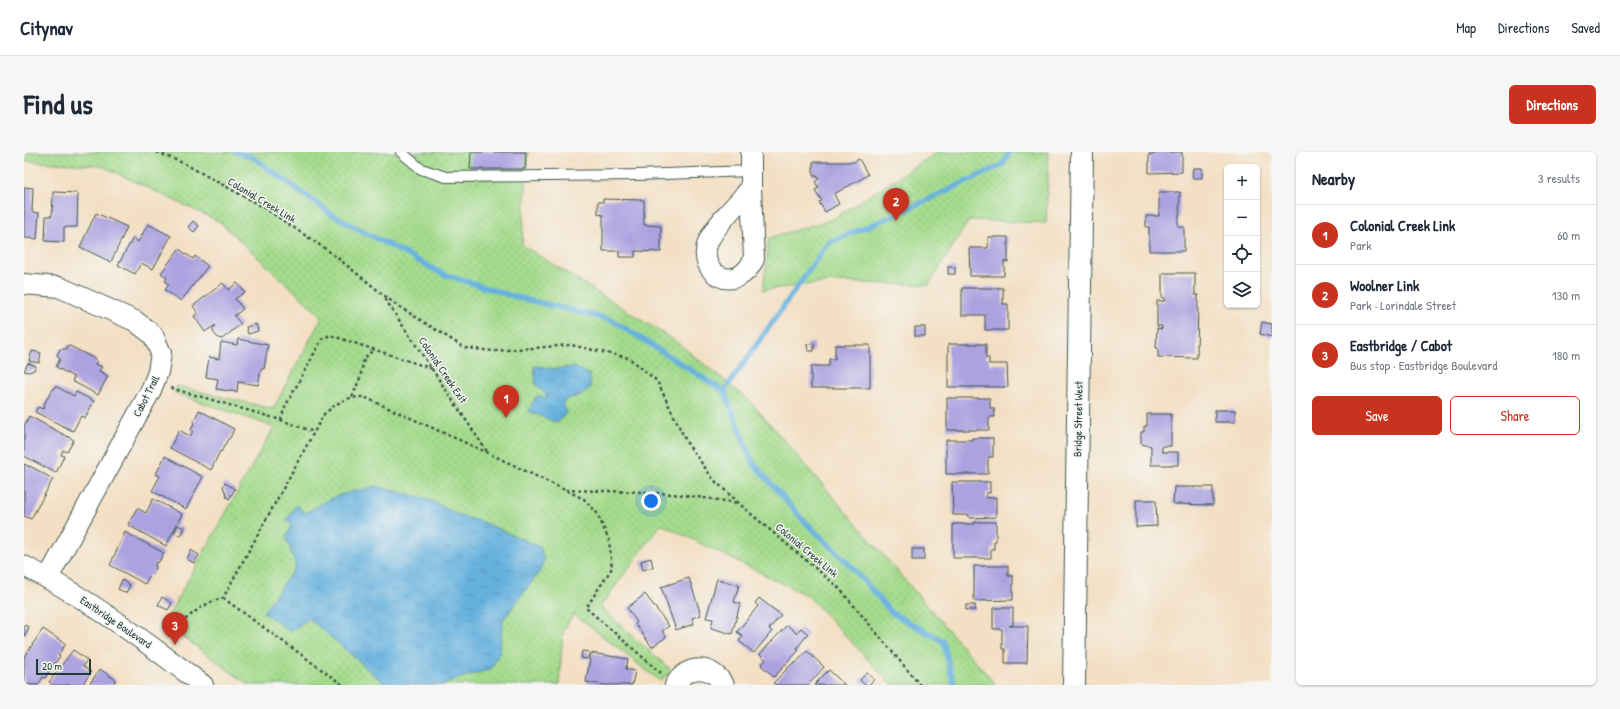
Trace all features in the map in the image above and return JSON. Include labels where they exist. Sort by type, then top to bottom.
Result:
[{"type":"main road","name":"Bridge Street West","points":[[1074,685],[1082,152]]},
{"type":"street","name":"Cabot Trail","points":[[24,284],[59,287],[135,321],[153,335],[161,353],[155,381],[48,578]]},
{"type":"street","name":"Eastbridge Boulevard","points":[[24,566],[75,594],[154,648],[203,685]]},
{"type":"street","points":[[675,685],[680,677],[688,672],[702,669],[710,671],[718,676],[724,685]]},
{"type":"lane","points":[[401,152],[421,169],[446,178],[636,175],[751,170]]},
{"type":"path","name":"Colonial Creek Link","points":[[157,152],[185,164],[263,207],[330,252],[384,296],[465,348],[494,352],[571,346],[629,358],[657,381],[687,443],[714,480],[839,588],[920,685]]},
{"type":"path","name":"Colonial Creek Exit","points":[[384,296],[488,453]]},
{"type":"path","points":[[282,420],[284,409],[322,339],[330,335],[433,369]]},
{"type":"path","points":[[352,397],[360,378],[364,359],[374,349]]},
{"type":"path","points":[[155,381],[175,390],[282,420],[314,432]]},
{"type":"path","points":[[154,648],[191,614],[212,601],[223,598],[324,414],[339,401],[352,397],[364,397],[488,453],[584,499],[597,513],[609,540],[612,568],[586,608],[675,685]]},
{"type":"path","points":[[565,490],[644,492],[739,503]]},
{"type":"path","points":[[223,598],[343,685]]},
{"type":"green space","points":[[24,152],[528,152],[522,245],[675,341],[749,400],[996,685],[892,685],[808,596],[661,524],[600,607],[672,671],[660,681],[574,614],[563,631],[559,685],[249,685],[164,623],[274,427],[174,393],[177,386],[273,409],[322,317],[220,222],[102,166],[24,161]]},
{"type":"green space","points":[[937,152],[1049,152],[1046,223],[969,220],[929,285],[832,282],[763,290],[769,238],[833,219]]},
{"type":"water","points":[[534,366],[555,369],[574,367],[590,375],[590,388],[581,395],[567,399],[562,405],[567,411],[558,423],[528,411],[537,396],[548,397],[536,385]]},
{"type":"water","points":[[376,486],[428,499],[456,514],[485,523],[540,547],[544,559],[540,571],[503,620],[499,654],[491,669],[450,681],[445,685],[386,685],[309,618],[291,632],[263,612],[296,566],[286,537],[292,525],[286,521],[296,505],[305,513],[336,496]]},
{"type":"building","points":[[471,152],[526,152],[525,169],[470,169]]},
{"type":"building","points":[[1156,152],[1182,152],[1182,172],[1149,173],[1149,154],[1156,154]]},
{"type":"building","points":[[859,159],[868,175],[834,194],[839,204],[825,212],[819,202],[822,201],[815,190],[819,188],[815,182],[819,179],[817,176],[813,176],[813,162],[854,162]]},
{"type":"building","points":[[1193,168],[1202,168],[1202,178],[1192,178]]},
{"type":"building","points":[[24,187],[33,188],[32,212],[39,213],[37,239],[24,238]]},
{"type":"building","points":[[53,192],[78,193],[77,227],[64,227],[64,242],[45,241],[46,216],[52,216]]},
{"type":"building","points":[[1159,192],[1180,192],[1178,226],[1184,227],[1184,251],[1149,251],[1149,227],[1146,227],[1146,216],[1159,216]]},
{"type":"building","points":[[603,199],[644,200],[644,225],[661,226],[661,252],[635,251],[635,257],[619,257],[619,251],[603,251],[603,215],[598,214],[598,202],[603,202]]},
{"type":"building","points":[[96,213],[127,227],[111,262],[80,247]]},
{"type":"building","points":[[193,221],[199,226],[194,232],[188,227]]},
{"type":"building","points":[[148,224],[171,236],[153,269],[141,263],[135,274],[118,265],[133,238],[138,242]]},
{"type":"building","points":[[988,237],[1008,237],[1008,262],[1004,261],[1004,276],[970,276],[969,248],[988,248]]},
{"type":"building","points":[[179,249],[193,259],[195,256],[208,266],[181,301],[165,290],[169,284],[165,281],[167,278],[161,273]]},
{"type":"building","points":[[948,267],[955,267],[955,274],[948,274]]},
{"type":"building","points":[[1162,273],[1195,273],[1195,295],[1198,295],[1197,358],[1158,357],[1158,348],[1156,348],[1157,328],[1162,329],[1162,326],[1157,326],[1157,301],[1165,301],[1165,298],[1162,298]]},
{"type":"building","points":[[223,283],[228,290],[237,283],[245,292],[235,299],[243,309],[234,316],[241,324],[222,339],[218,338],[213,332],[213,328],[216,326],[215,325],[205,332],[194,316],[198,313],[193,306]]},
{"type":"building","points":[[962,288],[1003,288],[1003,304],[1008,304],[1008,330],[985,330],[985,315],[962,315]]},
{"type":"building","points":[[1262,322],[1272,324],[1272,337],[1260,334]]},
{"type":"building","points":[[256,324],[258,331],[248,334],[246,327]]},
{"type":"building","points":[[915,327],[925,327],[925,336],[915,336]]},
{"type":"building","points":[[238,339],[268,345],[264,369],[261,369],[258,385],[238,382],[237,392],[216,389],[218,379],[206,377],[209,357],[219,359],[221,342],[237,345]]},
{"type":"building","points":[[814,343],[814,351],[808,351],[807,344]]},
{"type":"building","points":[[948,344],[986,344],[986,358],[989,358],[989,364],[1007,364],[1008,387],[948,387]]},
{"type":"building","points":[[68,345],[97,360],[95,364],[102,367],[99,371],[108,376],[98,395],[72,381],[74,377],[56,367],[60,359],[57,355],[60,349],[66,349]]},
{"type":"building","points":[[835,345],[870,345],[870,388],[811,388],[811,366],[829,366],[829,359],[835,359]]},
{"type":"building","points":[[32,351],[41,353],[39,363],[29,361]]},
{"type":"building","points":[[28,363],[36,366],[34,370],[29,372],[24,371]]},
{"type":"building","points":[[55,386],[74,396],[76,392],[94,401],[85,418],[81,416],[73,431],[35,412],[38,407],[43,409],[44,404]]},
{"type":"building","points":[[947,398],[990,398],[990,408],[994,408],[995,417],[989,417],[989,430],[947,430]]},
{"type":"building","points":[[199,410],[234,429],[230,438],[221,452],[220,451],[211,470],[170,448],[179,430],[190,436],[193,431],[191,430],[193,423]]},
{"type":"building","points":[[1215,410],[1235,410],[1235,422],[1215,422]]},
{"type":"building","points":[[1147,414],[1171,414],[1171,446],[1162,446],[1162,452],[1178,452],[1178,465],[1151,465],[1151,446],[1141,444],[1141,432],[1144,432],[1144,426],[1147,426]]},
{"type":"building","points":[[29,416],[74,440],[67,452],[63,450],[61,455],[64,456],[56,473],[24,456],[24,426]]},
{"type":"building","points":[[972,438],[993,438],[993,457],[988,457],[988,474],[946,474],[946,440],[972,440]]},
{"type":"building","points":[[165,456],[203,477],[186,509],[152,491],[160,476],[156,474]]},
{"type":"building","points":[[24,464],[53,479],[31,519],[24,516]]},
{"type":"building","points":[[952,482],[990,482],[990,493],[986,493],[986,498],[996,497],[996,517],[969,518],[969,515],[953,515]]},
{"type":"building","points":[[225,483],[235,489],[229,499],[227,498],[223,486]]},
{"type":"building","points":[[1174,487],[1213,487],[1213,505],[1173,504]]},
{"type":"building","points":[[153,499],[182,514],[166,546],[128,525],[137,508],[146,513]]},
{"type":"building","points":[[1136,500],[1156,500],[1157,526],[1136,527]]},
{"type":"building","points":[[975,522],[996,522],[996,541],[994,542],[994,549],[991,549],[991,558],[953,558],[953,524],[975,524]]},
{"type":"building","points":[[178,525],[184,528],[180,536],[174,533]]},
{"type":"building","points":[[125,532],[164,553],[158,563],[156,562],[156,568],[152,575],[149,576],[145,584],[110,565]]},
{"type":"building","points":[[912,549],[924,549],[924,560],[912,560]]},
{"type":"building","points":[[191,550],[199,555],[194,563],[187,559]]},
{"type":"building","points":[[651,558],[653,567],[643,570],[641,561]]},
{"type":"building","points":[[974,566],[1008,566],[1008,576],[1013,576],[1013,600],[974,601]]},
{"type":"building","points":[[689,578],[701,615],[692,618],[694,624],[676,630],[661,587]]},
{"type":"building","points":[[717,579],[739,585],[734,602],[740,604],[732,634],[711,628],[713,619],[706,618]]},
{"type":"building","points":[[122,580],[130,585],[126,593],[118,589]]},
{"type":"building","points":[[645,594],[669,626],[662,631],[666,637],[652,647],[635,624],[637,622],[627,608]]},
{"type":"building","points":[[162,597],[172,603],[168,610],[158,605]]},
{"type":"building","points":[[759,598],[781,615],[769,629],[772,631],[754,653],[739,641],[743,636],[737,632],[758,606],[755,603]]},
{"type":"building","points":[[966,605],[975,605],[975,610],[966,610]]},
{"type":"building","points":[[993,608],[1013,608],[1013,625],[1009,626],[1028,626],[1027,663],[1005,663],[1005,649],[1002,649],[1002,629],[993,629]]},
{"type":"building","points":[[24,625],[29,627],[24,637]]},
{"type":"building","points":[[787,625],[796,633],[801,628],[808,634],[797,648],[799,650],[774,677],[761,665],[766,660],[760,654]]},
{"type":"building","points":[[43,629],[66,644],[58,655],[60,656],[45,678],[43,677],[38,685],[29,685],[24,682],[24,657]]},
{"type":"building","points":[[73,650],[87,660],[83,666],[91,672],[82,685],[52,685],[49,682]]},
{"type":"building","points":[[582,651],[589,652],[588,659],[581,658]]},
{"type":"building","points":[[807,651],[824,667],[808,685],[776,685],[773,683],[794,662],[795,664]]},
{"type":"building","points":[[591,653],[628,659],[626,669],[635,671],[632,685],[605,685],[586,682]]},
{"type":"building","points":[[100,669],[116,680],[112,685],[89,685]]},
{"type":"building","points":[[829,670],[845,685],[814,685]]},
{"type":"building","points":[[867,673],[874,679],[869,685],[865,685],[860,680]]},
{"type":"waterway","points":[[236,152],[254,158],[331,214],[443,274],[512,296],[612,320],[724,391],[753,463],[802,519],[850,565],[892,613],[943,641],[954,685]]},
{"type":"waterway","points":[[724,391],[828,243],[897,214],[1002,165],[1010,152]]},
{"type":"place","name":"Woolner Link","points":[[896,221]]},
{"type":"place","name":"Colonial Creek Link","points":[[506,418]]},
{"type":"place","name":"Eastbridge / Cabot","points":[[175,645]]}]
